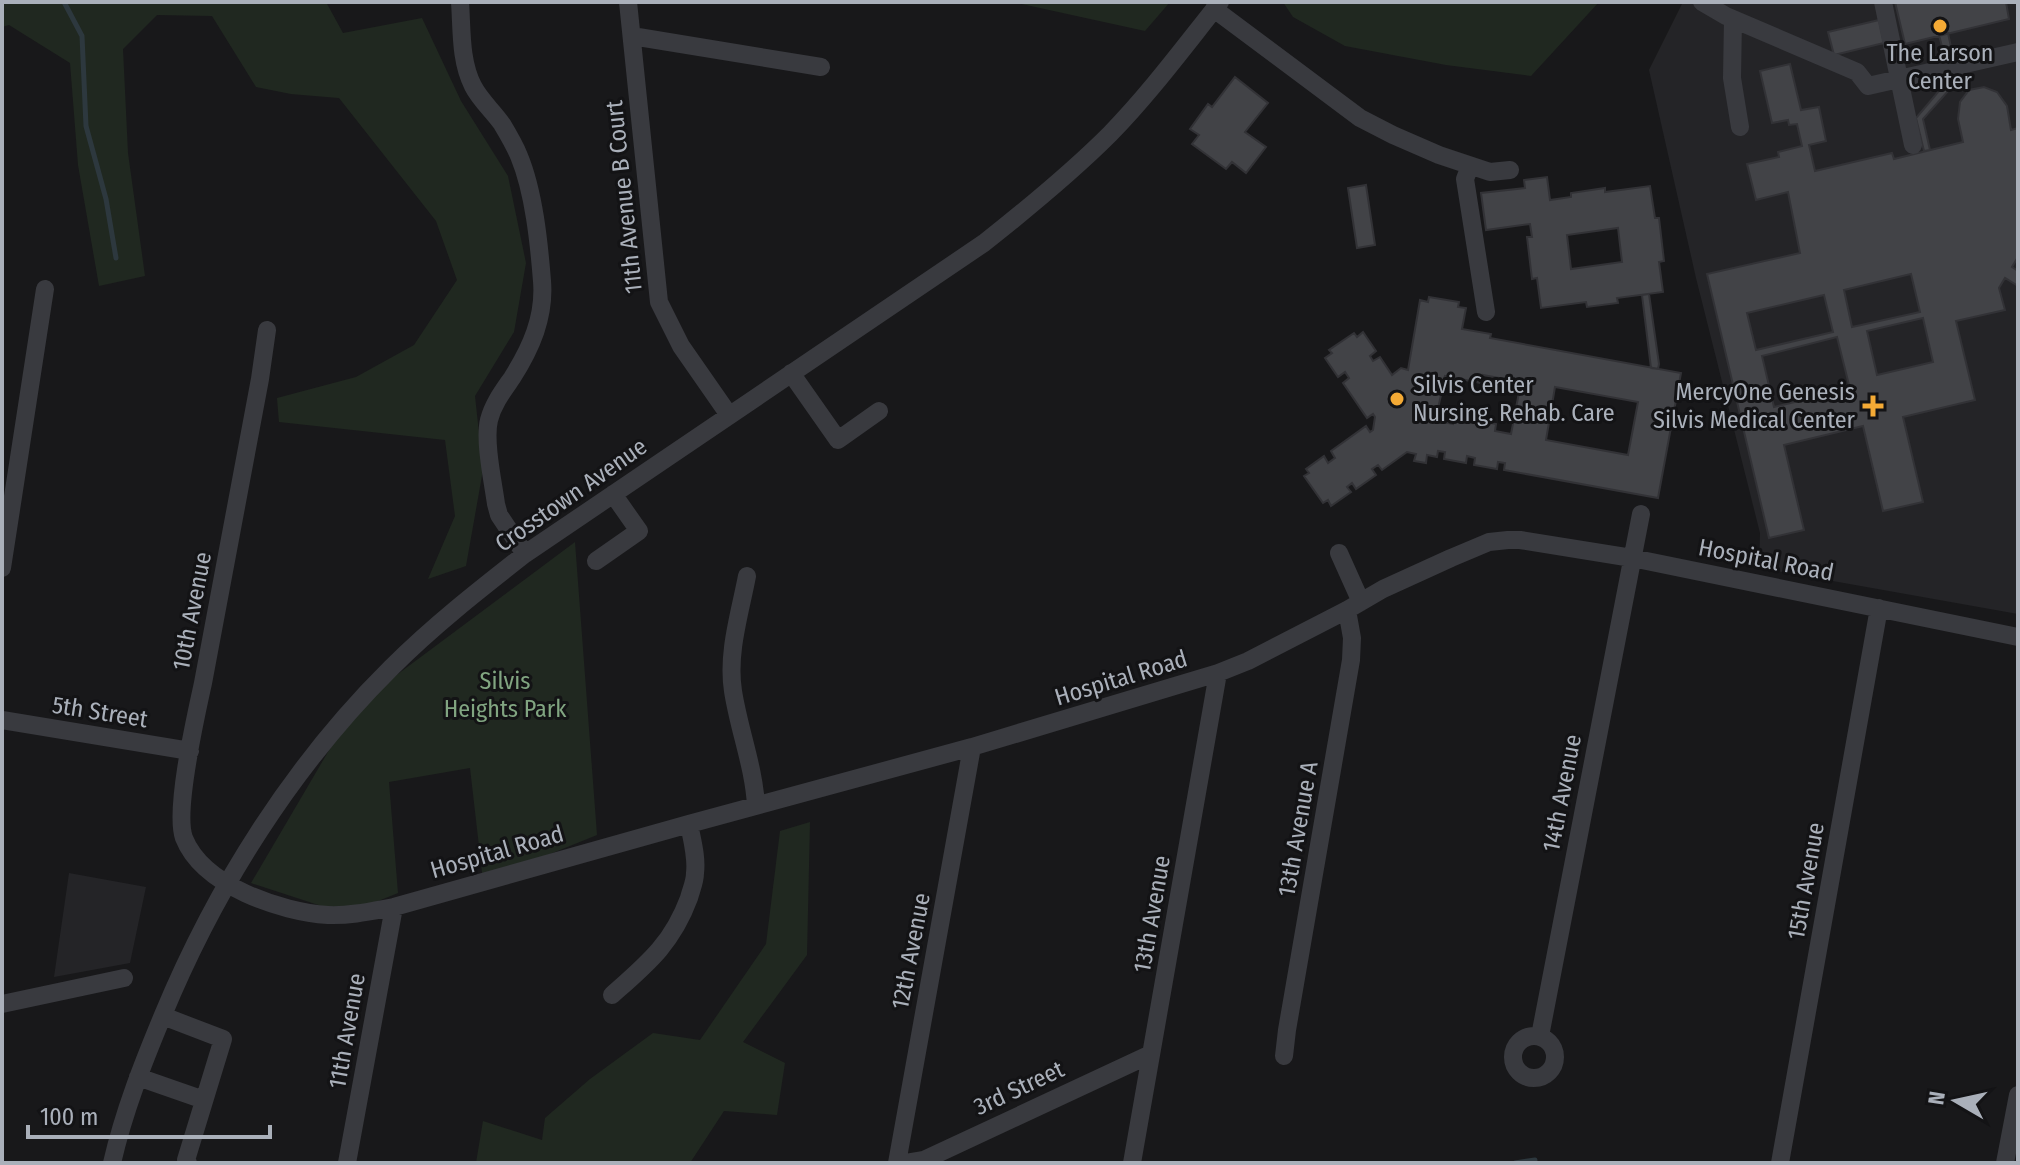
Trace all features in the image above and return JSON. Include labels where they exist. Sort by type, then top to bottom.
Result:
[{"type":"street","points":[[460,2],[464,60],[468,73],[473,86],[502,124],[519,154],[531,195],[540,261],[543,301],[533,340],[499,396],[488,428],[499,515],[525,554]]},
{"type":"street","name":"11th Avenue B Court","points":[[628,2],[659,302],[681,346],[729,415]]},
{"type":"street","points":[[1702,2],[1733,19],[1857,72],[1868,86],[2018,52]]},
{"type":"street","points":[[1883,2],[1913,145]]},
{"type":"street","points":[[1217,6],[1360,118],[1427,150],[1470,166],[1490,172],[1510,170]]},
{"type":"street","name":"Crosstown Avenue","points":[[112,1163],[138,1077],[175,985],[253,839],[288,789],[390,668],[525,554],[1009,223],[1109,135],[1217,6]]},
{"type":"street","points":[[1733,19],[1732,78],[1740,127]]},
{"type":"street","points":[[632,36],[821,67]]},
{"type":"street","points":[[1470,166],[1465,179],[1486,312]]},
{"type":"street","points":[[2,568],[45,289]]},
{"type":"street","name":"10th Avenue","points":[[228,884],[206,868],[185,839],[181,814],[267,330]]},
{"type":"street","points":[[791,373],[838,440],[879,411]]},
{"type":"street","points":[[596,561],[639,531],[613,494]]},
{"type":"street","name":"14th Avenue","points":[[1540,1036],[1641,514]]},
{"type":"street","name":"Hospital Road","points":[[228,884],[275,905],[328,915],[358,914],[394,907],[972,747],[1218,673],[1248,661],[1383,589],[1489,542],[1520,540],[1632,558],[2018,637]]},
{"type":"street","name":"13th Avenue A","points":[[1284,1056],[1351,660],[1354,606],[1339,553]]},
{"type":"street","points":[[747,576],[732,674],[735,704],[755,787],[756,806]]},
{"type":"street","name":"15th Avenue","points":[[1780,1163],[1879,608]]},
{"type":"street","name":"13th Avenue","points":[[1132,1163],[1218,673]]},
{"type":"street","name":"5th Street","points":[[2,720],[190,751]]},
{"type":"street","name":"12th Avenue","points":[[897,1163],[972,747]]},
{"type":"street","points":[[612,995],[663,947],[684,912],[695,873],[689,824]]},
{"type":"street","name":"11th Avenue","points":[[347,1163],[394,907]]},
{"type":"street","points":[[2,1004],[124,978]]},
{"type":"street","points":[[163,1016],[223,1039],[186,1160],[188,1163]]},
{"type":"street","name":"3rd Street","points":[[906,1163],[924,1160],[1151,1054]]},
{"type":"street","points":[[138,1077],[204,1100]]},
{"type":"street","points":[[2005,1163],[2018,1095]]},
{"type":"shaded area","name":"MercyOne Genesis Silvis Medical Center","points":[[1683,2],[2018,2],[2018,614],[1759,568],[1760,533],[1696,278],[1649,70]]},
{"type":"shaded area","points":[[69,873],[146,887],[130,963],[54,977]]},
{"type":"green space","points":[[2,2],[326,2],[343,33],[422,18],[461,101],[508,176],[526,263],[514,332],[475,396],[483,470],[466,566],[428,579],[455,516],[445,440],[279,422],[277,398],[356,377],[414,345],[457,280],[436,221],[339,98],[256,87],[212,16],[157,15],[123,49],[128,153],[145,276],[99,286],[78,165],[70,63],[9,25],[2,27]]},
{"type":"green space","points":[[1012,2],[1170,2],[1145,31]]},
{"type":"green space","points":[[1283,2],[1599,2],[1531,76],[1446,65],[1345,46],[1293,17]]},
{"type":"green space","name":"Silvis Heights Park","points":[[575,542],[597,835],[483,881],[470,768],[389,782],[398,893],[346,914],[251,883],[355,706]]},
{"type":"green space","points":[[810,822],[807,955],[743,1042],[785,1063],[777,1115],[724,1111],[690,1163],[476,1163],[483,1121],[542,1140],[545,1118],[590,1079],[653,1033],[700,1040],[766,944],[780,831]]},
{"type":"building","name":"The Larson Center","points":[[1895,2],[2006,2],[2009,19],[1905,44]]},
{"type":"building","points":[[1879,20],[1884,43],[1834,55],[1828,32]]},
{"type":"building","points":[[1948,33],[1958,80],[1923,119],[1930,150],[1924,151],[1916,118],[1950,78],[1939,35]]},
{"type":"building","points":[[1790,64],[1801,110],[1819,107],[1826,141],[1809,145],[1815,171],[1892,153],[1894,159],[1963,142],[1958,119],[1960,102],[1969,90],[1984,87],[1997,92],[2007,106],[2011,130],[2018,128],[2018,257],[2012,267],[2018,271],[2018,286],[2005,278],[1999,288],[2005,310],[1956,321],[1975,400],[1903,417],[1923,502],[1883,511],[1863,426],[1784,445],[1804,530],[1769,538],[1707,274],[1800,253],[1788,192],[1756,200],[1747,164],[1779,157],[1778,152],[1802,146],[1797,124],[1789,125],[1788,120],[1772,123],[1760,71]],"holes":[[[1911,274],[1920,312],[1852,327],[1844,290]],[[1824,295],[1833,332],[1756,350],[1747,313]],[[1923,318],[1933,362],[1877,375],[1867,331]],[[1837,337],[1850,389],[1774,407],[1762,356]]]},
{"type":"building","points":[[1235,77],[1268,103],[1245,132],[1266,147],[1246,173],[1232,162],[1226,169],[1192,144],[1199,135],[1190,129],[1208,104],[1212,107]]},
{"type":"building","points":[[1547,177],[1550,200],[1605,188],[1605,192],[1650,186],[1655,218],[1659,218],[1664,261],[1659,262],[1663,292],[1617,298],[1618,303],[1587,307],[1586,302],[1541,308],[1537,278],[1532,279],[1527,237],[1532,237],[1530,224],[1486,230],[1481,193],[1525,188],[1524,180]],"holes":[[[1618,228],[1622,262],[1571,269],[1567,235]]]},
{"type":"building","points":[[1366,185],[1375,245],[1357,248],[1348,188]]},
{"type":"building","points":[[1649,294],[1658,369],[1651,368],[1642,295]]},
{"type":"building","name":"Silvis Center Nursing. Rehab. Care","points":[[1429,297],[1459,302],[1458,307],[1466,308],[1462,329],[1491,334],[1490,338],[1681,373],[1658,498],[1504,470],[1505,463],[1498,462],[1497,469],[1474,465],[1475,458],[1467,456],[1466,463],[1444,459],[1445,452],[1438,451],[1437,457],[1427,455],[1426,463],[1414,461],[1416,454],[1407,452],[1382,470],[1378,465],[1372,469],[1376,475],[1356,489],[1352,483],[1347,487],[1351,492],[1331,506],[1328,500],[1323,503],[1304,476],[1309,473],[1306,469],[1324,456],[1328,463],[1335,458],[1331,451],[1366,426],[1370,432],[1373,430],[1375,417],[1373,414],[1367,418],[1343,383],[1349,378],[1345,372],[1338,377],[1325,358],[1332,353],[1329,350],[1354,333],[1357,337],[1363,332],[1376,351],[1370,356],[1373,361],[1380,357],[1392,375],[1401,368],[1408,370],[1420,300],[1428,302]],"holes":[[[1483,375],[1521,382],[1511,434],[1495,431],[1496,424],[1454,416],[1453,424],[1444,422],[1446,414],[1437,413],[1441,395],[1433,394],[1434,388],[1442,389],[1445,376],[1481,383]],[[1555,387],[1638,402],[1628,455],[1546,440]]]},
{"type":"waterway","points":[[64,2],[82,36],[86,126],[106,199],[116,258]]},
{"type":"waterway","points":[[1515,1163],[1535,1160]]},
{"type":"place","name":"The Larson Center","points":[[1940,26]]},
{"type":"place","name":"Silvis Center Nursing. Rehab. Care","points":[[1397,399]]},
{"type":"place","name":"MercyOne Genesis Silvis Medical Center","points":[[1873,406]]}]
